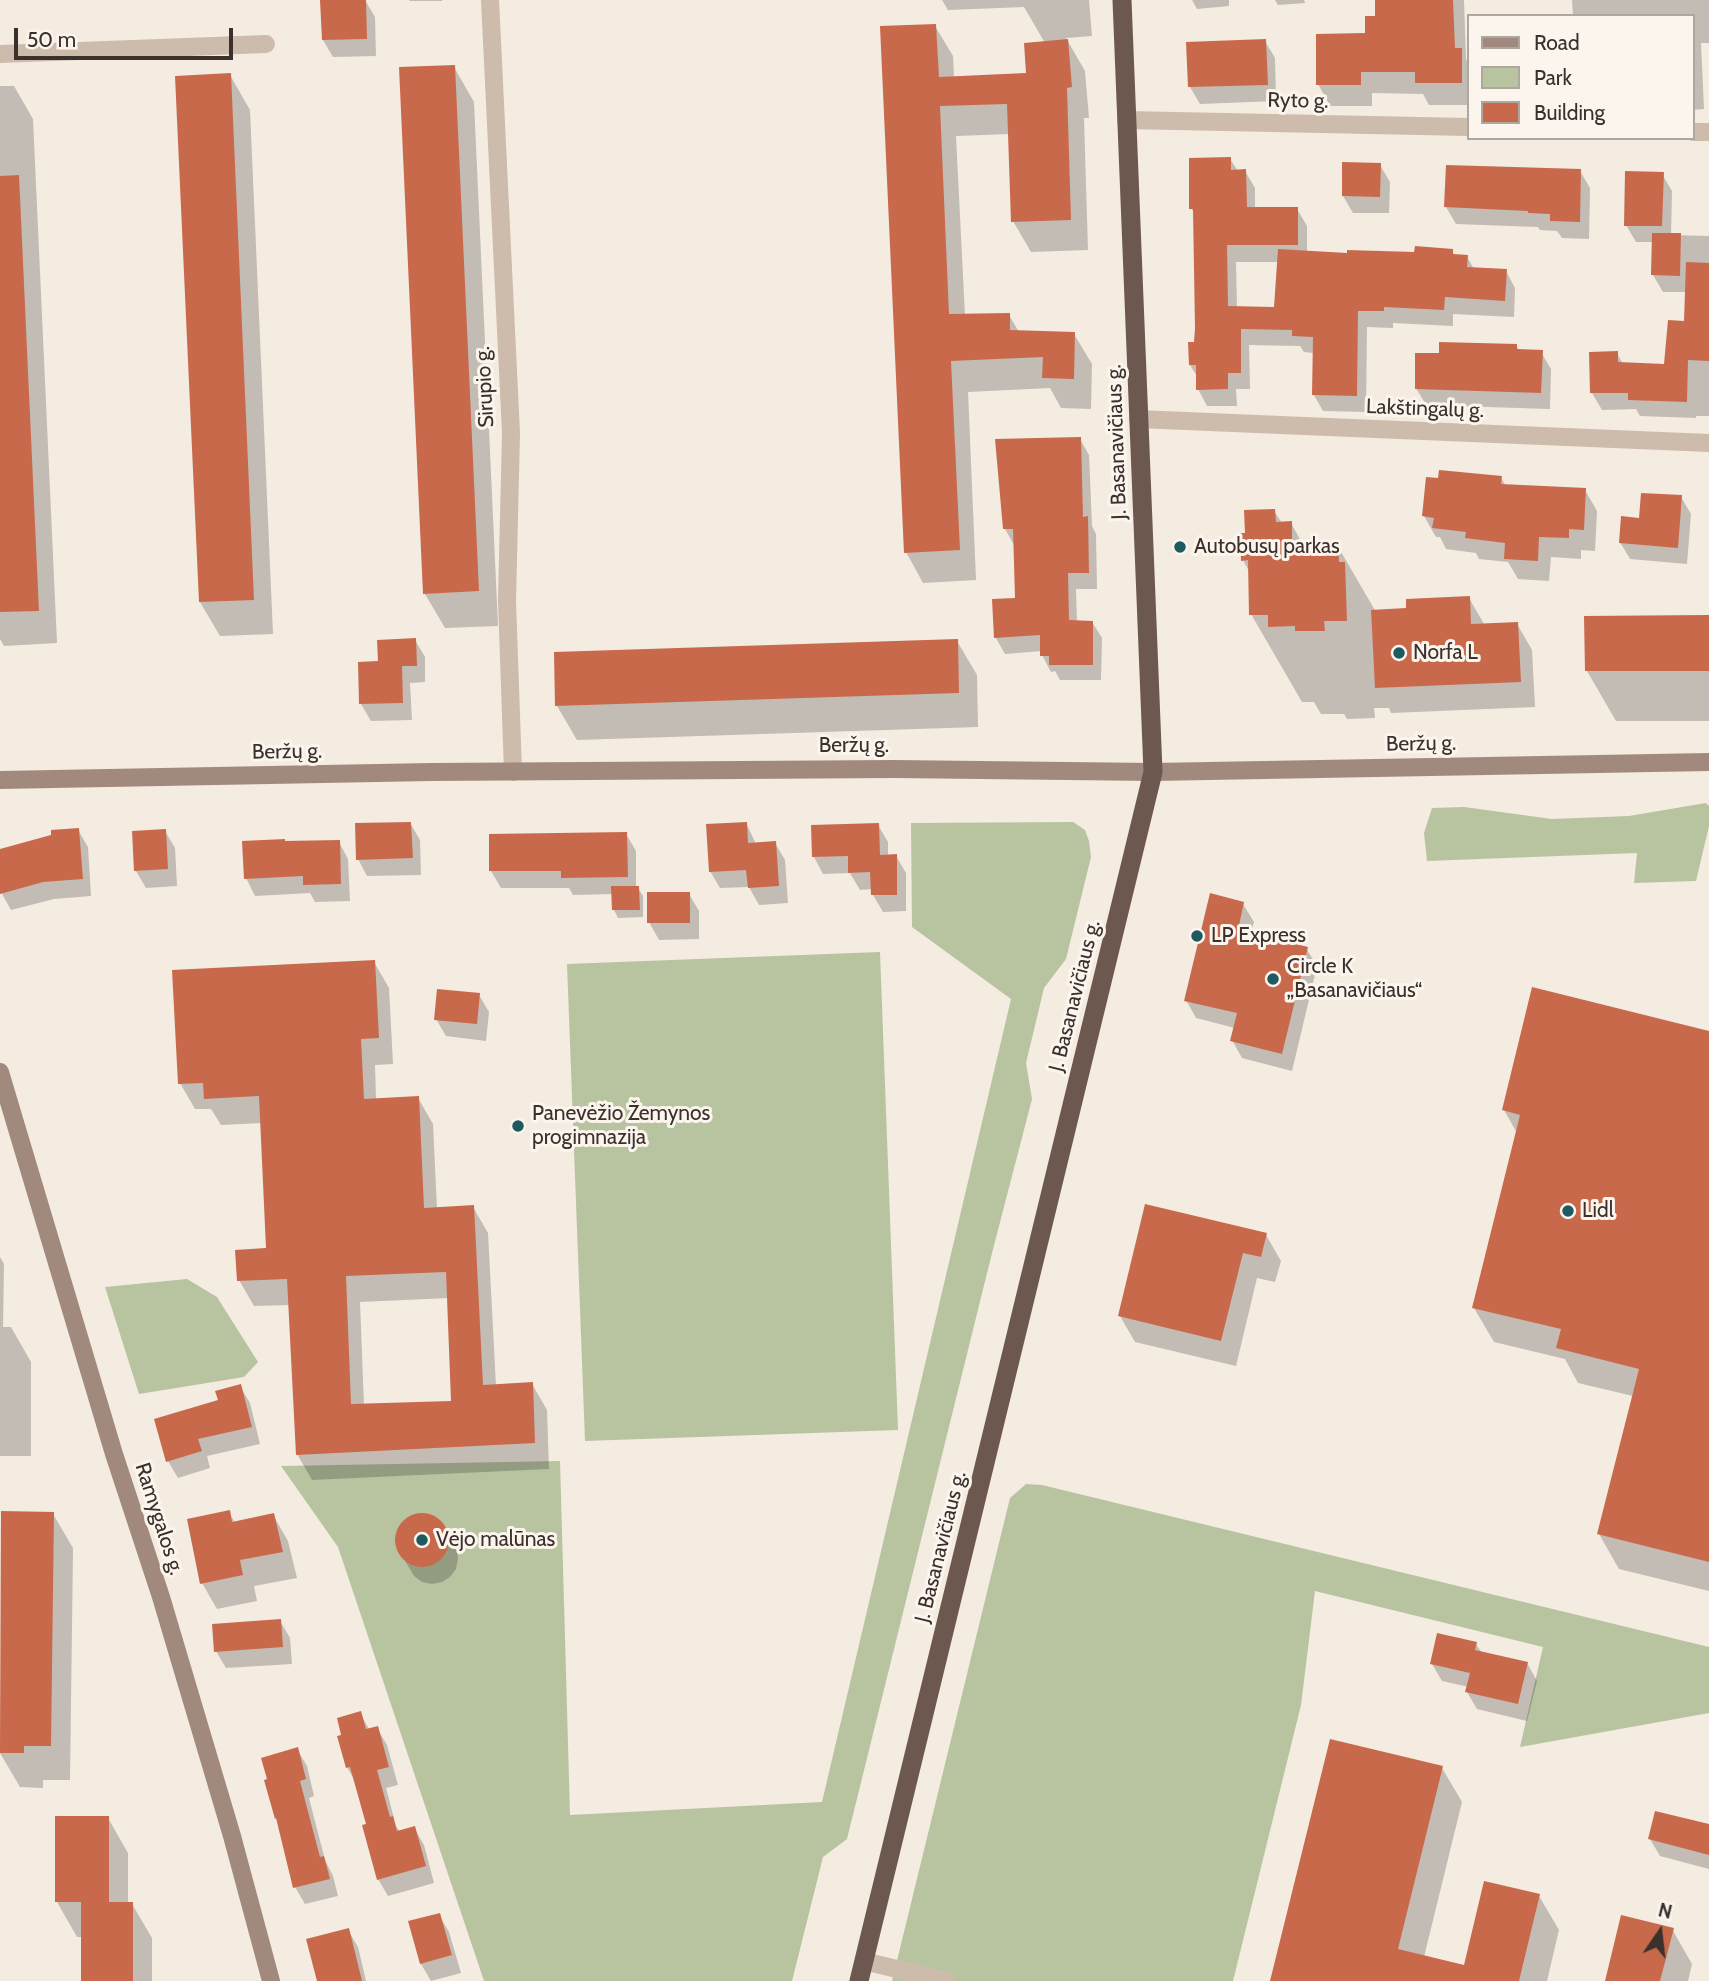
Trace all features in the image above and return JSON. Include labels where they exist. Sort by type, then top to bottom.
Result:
[{"type":"highway","name":"J. Basanavičiaus g.","points":[[859,1981],[1153,772],[1122,0]]},
{"type":"main road","name":"Beržų g.","points":[[0,780],[431,772],[894,769],[1153,772],[1709,762]]},
{"type":"main road","name":"Ramygalos g.","points":[[0,1072],[114,1454],[169,1623],[232,1836],[271,1981]]},
{"type":"street","name":"Sirupio g.","points":[[490,0],[511,433],[508,601],[513,772]]},
{"type":"street","points":[[0,54],[266,44]]},
{"type":"street","name":"Ryto g.","points":[[1126,120],[1468,127]]},
{"type":"street","name":"Lakštingalų g.","points":[[1138,419],[1709,443]]},
{"type":"street","points":[[864,1961],[946,1981]]},
{"type":"green space","points":[[1706,803],[1709,806],[1709,826],[1696,881],[1634,883],[1637,853],[1427,861],[1424,833],[1432,808],[1464,807],[1552,819],[1629,816]]},
{"type":"green space","points":[[1073,822],[1085,830],[1091,857],[1066,959],[1044,988],[1026,1063],[1032,1099],[847,1839],[823,1857],[792,1981],[484,1981],[338,1547],[281,1466],[560,1461],[570,1815],[822,1802],[1011,999],[912,927],[911,823]]},
{"type":"green space","points":[[880,952],[898,1430],[585,1441],[567,964]]},
{"type":"green space","points":[[187,1279],[217,1297],[258,1362],[244,1377],[139,1394],[105,1287]]},
{"type":"green space","points":[[1026,1484],[1042,1485],[1709,1647],[1709,1713],[1520,1747],[1543,1647],[1315,1591],[1301,1705],[1233,1981],[892,1981],[1010,1498]]},
{"type":"building","points":[[320,0],[366,0],[367,39],[322,40]]},
{"type":"building","points":[[1375,0],[1453,0],[1455,48],[1462,48],[1462,83],[1415,83],[1415,72],[1361,72],[1361,85],[1316,85],[1316,34],[1365,33],[1365,16],[1375,16]]},
{"type":"building","points":[[936,24],[939,77],[1026,73],[1024,43],[1068,39],[1072,87],[1067,88],[1071,220],[1011,222],[1007,104],[940,106],[949,314],[1010,313],[1010,330],[1075,332],[1074,379],[1042,378],[1043,357],[951,361],[960,550],[904,553],[880,26]]},
{"type":"building","points":[[1266,39],[1268,85],[1188,87],[1186,42]]},
{"type":"building","points":[[455,65],[479,591],[423,594],[399,67]]},
{"type":"building","points":[[231,73],[254,600],[199,602],[175,76]]},
{"type":"building","points":[[1231,157],[1231,170],[1246,169],[1247,207],[1298,207],[1298,245],[1227,245],[1228,306],[1274,307],[1278,249],[1347,253],[1347,250],[1414,252],[1415,246],[1453,249],[1453,254],[1468,255],[1467,267],[1507,269],[1505,301],[1445,297],[1444,310],[1384,307],[1384,311],[1358,311],[1357,396],[1312,395],[1313,337],[1292,336],[1292,330],[1241,329],[1241,373],[1228,373],[1228,389],[1196,390],[1196,365],[1189,365],[1188,342],[1194,342],[1195,328],[1193,209],[1189,209],[1189,158]]},
{"type":"building","points":[[1342,162],[1381,163],[1380,197],[1342,196]]},
{"type":"building","points":[[1446,165],[1581,169],[1580,222],[1550,221],[1550,214],[1528,211],[1444,207]]},
{"type":"building","points":[[1625,171],[1664,172],[1662,226],[1624,226]]},
{"type":"building","points":[[19,175],[39,611],[0,612],[0,176]]},
{"type":"building","points":[[1652,233],[1681,233],[1680,276],[1651,275]]},
{"type":"building","points":[[1686,262],[1709,263],[1709,361],[1688,360],[1687,402],[1628,400],[1628,393],[1590,393],[1589,352],[1618,351],[1618,362],[1664,364],[1668,320],[1684,321]]},
{"type":"building","points":[[1439,342],[1517,344],[1517,349],[1543,350],[1541,393],[1415,389],[1415,353],[1439,353]]},
{"type":"building","points":[[1081,437],[1083,517],[1088,516],[1089,573],[1068,573],[1069,620],[1093,621],[1093,665],[1049,665],[1049,656],[1040,656],[1040,635],[994,638],[992,599],[1015,598],[1013,529],[1003,529],[995,439]]},
{"type":"building","points":[[1439,470],[1502,476],[1501,484],[1586,488],[1584,530],[1569,529],[1569,538],[1539,537],[1538,561],[1504,559],[1505,543],[1465,538],[1466,532],[1432,528],[1434,518],[1422,516],[1426,477],[1438,478]]},
{"type":"building","points":[[1641,493],[1682,495],[1678,548],[1619,543],[1621,516],[1639,518]]},
{"type":"building","points":[[1275,509],[1276,522],[1292,521],[1292,544],[1338,543],[1339,562],[1345,562],[1347,621],[1324,621],[1325,631],[1295,631],[1295,626],[1268,627],[1268,615],[1249,615],[1248,560],[1241,561],[1240,533],[1245,533],[1244,510]]},
{"type":"building","points":[[1470,596],[1471,624],[1518,622],[1521,682],[1375,688],[1371,610],[1406,608],[1406,599]]},
{"type":"building","points":[[1709,615],[1709,671],[1585,671],[1584,616]]},
{"type":"building","points":[[416,638],[417,666],[402,666],[403,703],[359,704],[358,662],[378,661],[377,640]]},
{"type":"building","points":[[958,639],[959,693],[555,706],[554,652]]},
{"type":"building","points":[[411,822],[413,858],[356,860],[355,823]]},
{"type":"building","points":[[747,822],[748,843],[776,841],[779,886],[748,888],[746,870],[709,872],[706,824]]},
{"type":"building","points":[[879,823],[880,855],[897,854],[897,895],[871,895],[870,872],[848,873],[848,856],[812,857],[811,825]]},
{"type":"building","points":[[79,828],[83,879],[43,882],[0,894],[0,849],[51,835],[51,830]]},
{"type":"building","points":[[166,829],[168,869],[134,871],[132,831]]},
{"type":"building","points":[[627,832],[628,877],[561,878],[561,871],[489,871],[489,834]]},
{"type":"building","points":[[340,840],[341,884],[303,885],[303,876],[244,879],[242,841]]},
{"type":"building","points":[[611,886],[639,886],[640,910],[612,910]]},
{"type":"building","points":[[647,892],[690,892],[690,923],[647,923]]},
{"type":"building","points":[[1210,893],[1244,902],[1238,930],[1308,947],[1282,1054],[1230,1041],[1237,1013],[1184,1001]]},
{"type":"building","points":[[375,960],[379,1038],[361,1039],[364,1099],[419,1096],[424,1208],[474,1205],[483,1385],[533,1382],[535,1443],[296,1455],[287,1279],[237,1281],[235,1250],[266,1248],[259,1096],[204,1099],[203,1083],[178,1084],[172,970]],"holes":[[[446,1272],[451,1401],[351,1404],[346,1276]]]},
{"type":"building","points":[[1532,987],[1709,1031],[1709,1562],[1597,1534],[1639,1369],[1556,1348],[1561,1329],[1472,1308],[1520,1115],[1502,1110]]},
{"type":"building","points":[[437,989],[480,993],[477,1024],[434,1020]]},
{"type":"building","points":[[1145,1204],[1267,1233],[1261,1257],[1243,1253],[1221,1341],[1118,1316]]},
{"type":"building","points":[[241,1384],[252,1427],[198,1439],[202,1451],[166,1462],[154,1419],[218,1400],[215,1391]]},
{"type":"building","points":[[230,1510],[232,1522],[274,1513],[283,1552],[240,1560],[243,1575],[200,1584],[187,1519]]},
{"type":"building","points":[[1,1511],[54,1512],[51,1746],[24,1746],[24,1753],[0,1753]]},
{"type":"building","name":"Vėjo malūnas","points":[[422,1513],[441,1521],[449,1540],[441,1559],[422,1567],[403,1559],[395,1540],[403,1521]]},
{"type":"building","points":[[281,1619],[283,1647],[214,1652],[212,1624]]},
{"type":"building","points":[[1437,1633],[1477,1642],[1475,1650],[1528,1662],[1518,1704],[1465,1692],[1470,1673],[1430,1664]]},
{"type":"building","points":[[361,1711],[366,1729],[378,1726],[389,1767],[377,1770],[390,1817],[393,1816],[397,1831],[415,1826],[426,1866],[377,1880],[362,1825],[366,1824],[350,1767],[346,1768],[337,1736],[341,1735],[337,1718]]},
{"type":"building","points":[[1330,1739],[1443,1766],[1398,1949],[1464,1965],[1484,1881],[1540,1894],[1519,1981],[1270,1981]]},
{"type":"building","points":[[298,1747],[306,1779],[300,1781],[320,1857],[324,1856],[330,1879],[293,1888],[264,1780],[267,1779],[261,1758]]},
{"type":"building","points":[[1655,1811],[1709,1824],[1709,1855],[1648,1839]]},
{"type":"building","points":[[55,1816],[109,1816],[109,1902],[133,1902],[133,1981],[81,1981],[81,1902],[55,1902]]},
{"type":"building","points":[[440,1913],[452,1955],[420,1964],[408,1921]]},
{"type":"building","points":[[1621,1915],[1674,1928],[1660,1981],[1605,1981]]},
{"type":"building","points":[[349,1928],[362,1981],[317,1981],[306,1939]]},
{"type":"place","name":"Autobusų parkas","points":[[1180,547]]},
{"type":"place","name":"Norfa L","points":[[1399,653]]},
{"type":"place","name":"LP Express","points":[[1197,936]]},
{"type":"place","name":"Circle K „Basanavičiaus“","points":[[1273,979]]},
{"type":"place","name":"Panevėžio Žemynos progimnazija","points":[[518,1126]]},
{"type":"place","name":"Lidl","points":[[1568,1211]]},
{"type":"place","name":"Vėjo malūnas","points":[[422,1540]]}]
